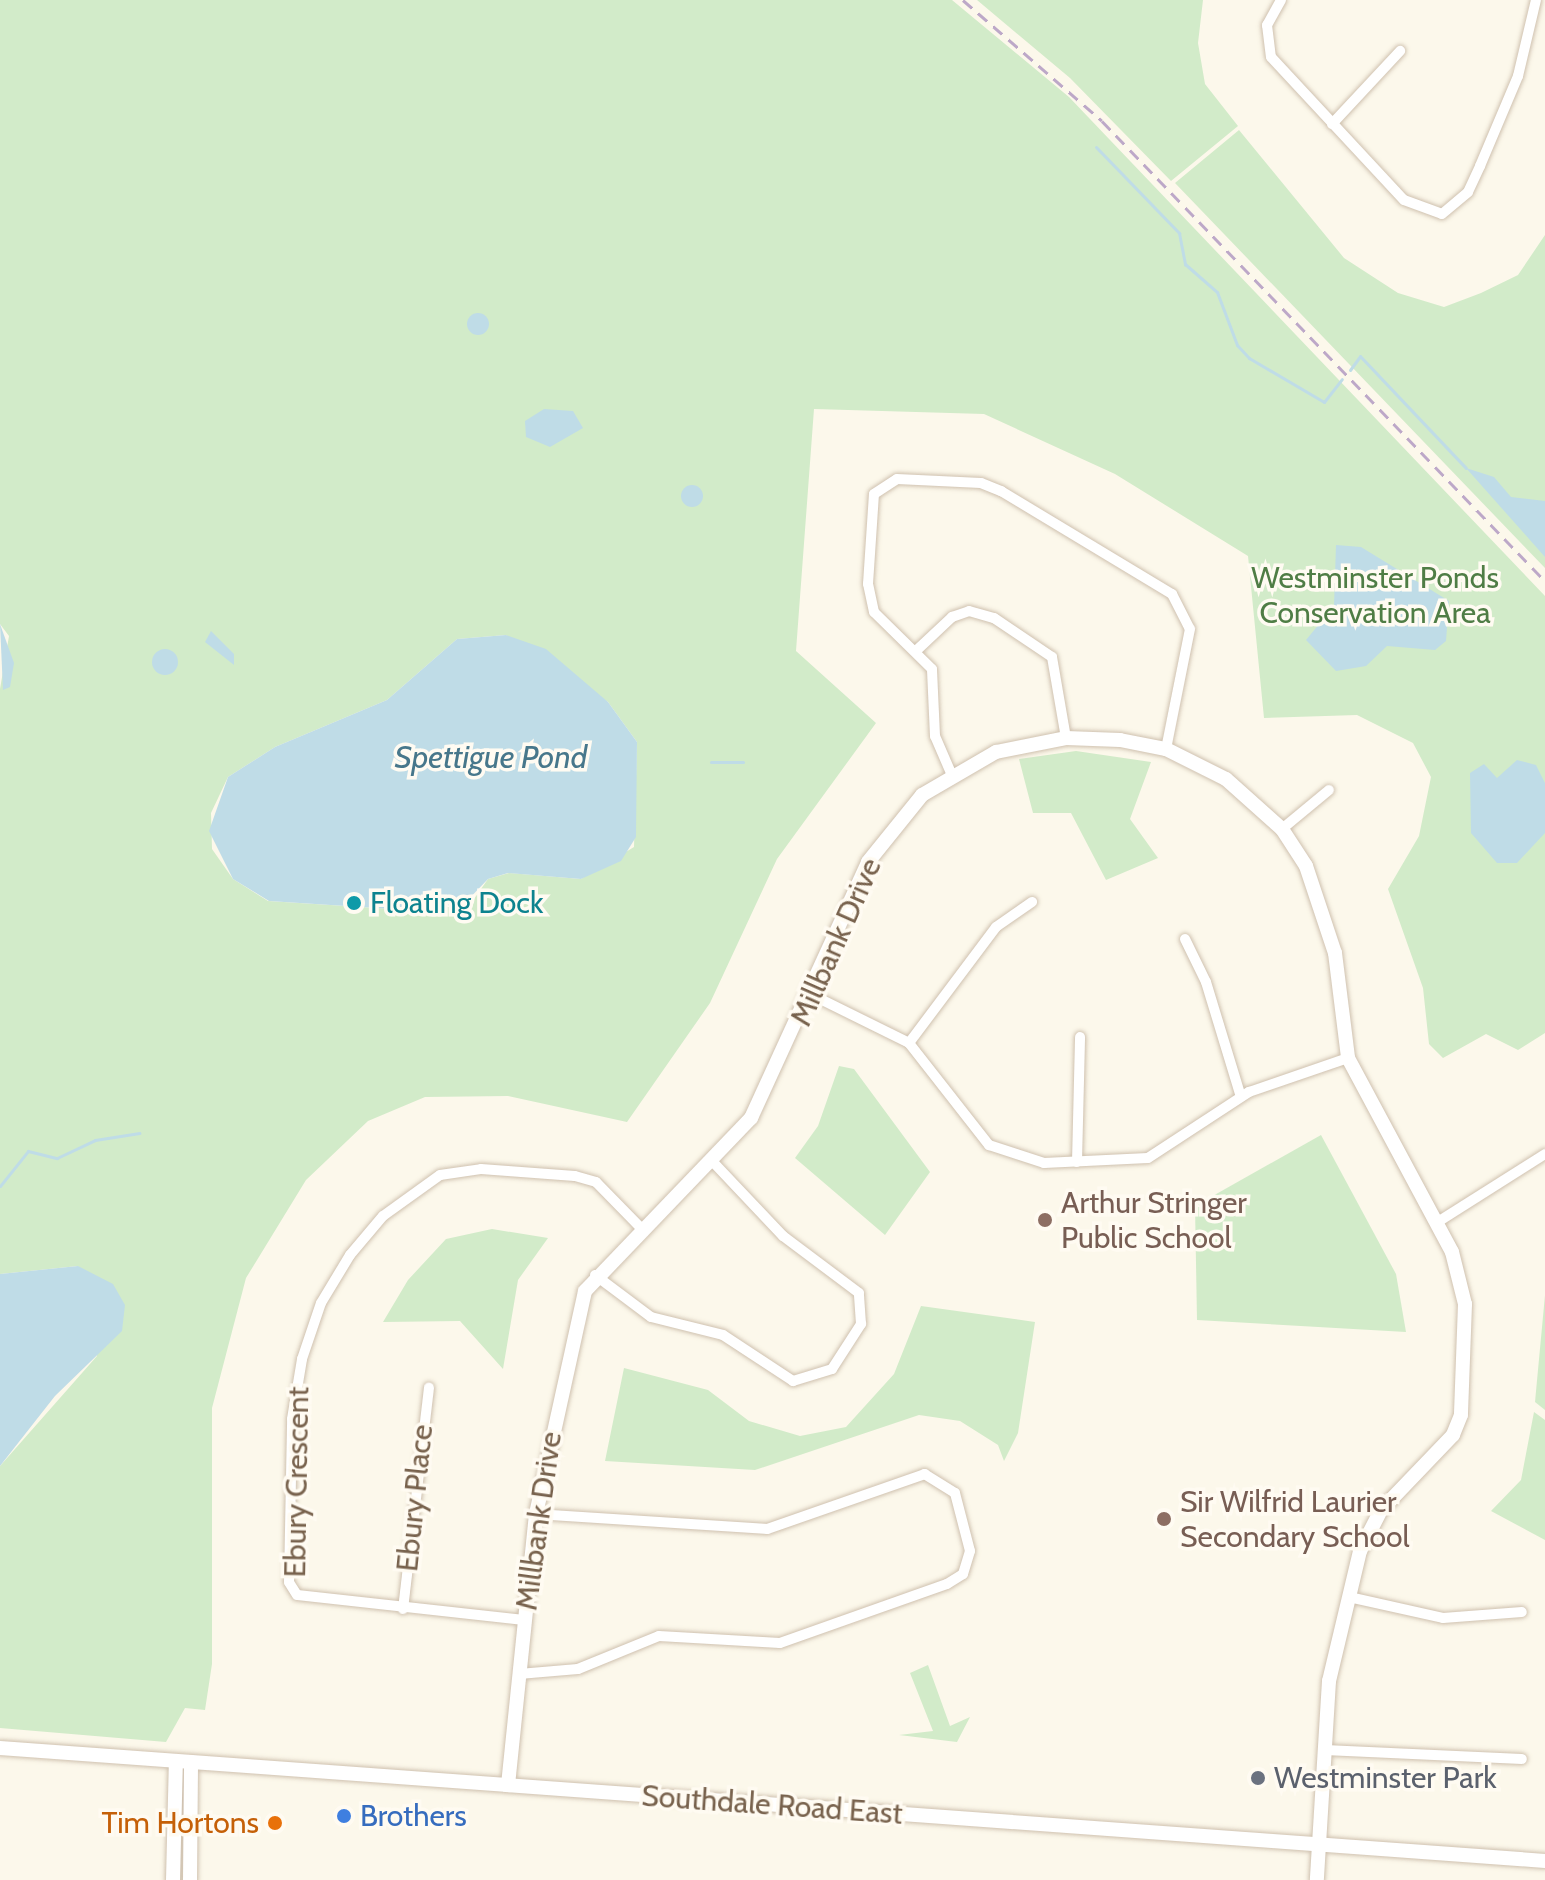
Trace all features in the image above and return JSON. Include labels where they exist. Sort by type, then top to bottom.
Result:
[{"type":"street","points":[[1281,0],[1267,25],[1271,57],[1404,200],[1442,214],[1456,208],[1518,76],[1536,0]]},
{"type":"street","points":[[1332,124],[1400,51]]},
{"type":"street","points":[[951,773],[935,736],[932,669],[918,649],[874,612],[868,584],[874,494],[897,479],[981,483],[1172,594],[1183,610],[1187,656],[1166,749]]},
{"type":"street","points":[[918,649],[952,617],[969,611],[994,618],[1052,657],[1066,738]]},
{"type":"street","name":"Millbank Drive","points":[[508,1785],[536,1514],[573,1318],[595,1275],[714,1163],[751,1118],[812,995],[868,862],[951,773],[996,752],[1066,738],[1166,749],[1226,779],[1282,829],[1328,920],[1348,1058],[1436,1223],[1465,1304],[1461,1415],[1442,1454],[1368,1531],[1349,1597],[1330,1672],[1317,1880]]},
{"type":"street","points":[[1282,829],[1329,790]]},
{"type":"street","points":[[909,1043],[996,927],[1032,902]]},
{"type":"street","points":[[1185,939],[1206,982],[1241,1097]]},
{"type":"street","points":[[812,995],[909,1043],[989,1145],[1022,1159],[1077,1162],[1148,1158],[1241,1097],[1348,1058]]},
{"type":"street","points":[[1077,1162],[1080,1037]]},
{"type":"street","points":[[1436,1223],[1545,1154]]},
{"type":"street","points":[[595,1275],[651,1317],[723,1335],[793,1381],[832,1369],[861,1324],[859,1293],[783,1236],[714,1163]]},
{"type":"street","name":"Ebury Crescent","points":[[524,1620],[311,1602],[289,1582],[297,1384],[321,1303],[350,1255],[411,1192],[461,1170],[596,1182],[642,1229]]},
{"type":"street","name":"Ebury Place","points":[[403,1609],[429,1388]]},
{"type":"street","points":[[519,1674],[578,1669],[659,1636],[780,1643],[947,1584],[963,1574],[970,1551],[955,1493],[925,1474],[767,1529],[536,1514]]},
{"type":"street","points":[[1349,1597],[1443,1618],[1522,1612]]},
{"type":"street","name":"Southdale Road East","points":[[0,1748],[1545,1861]]},
{"type":"street","points":[[1325,1750],[1522,1759]]},
{"type":"street","points":[[173,1880],[183,1761]]},
{"type":"street","points":[[183,1761],[190,1880]]},
{"type":"green space","name":"Westminster Ponds Conservation Area","points":[[0,0],[952,0],[1069,97],[1545,596],[1545,1033],[1518,1050],[1486,1034],[1443,1058],[1429,1044],[1423,988],[1388,889],[1419,836],[1431,777],[1413,743],[1357,715],[1264,718],[1248,556],[1115,474],[984,414],[814,409],[796,651],[876,723],[777,859],[710,1003],[627,1122],[508,1096],[425,1097],[368,1121],[306,1180],[246,1278],[212,1408],[212,1664],[205,1710],[185,1708],[166,1742],[0,1728],[0,1466],[97,1356],[78,1266],[0,1274],[0,689],[9,636],[0,624]],"holes":[[[506,635],[608,702],[637,742],[634,847],[581,879],[509,873],[488,879],[474,899],[423,911],[268,901],[233,879],[212,849],[211,813],[228,777],[275,747],[387,700],[457,639]]]},
{"type":"green space","points":[[977,0],[1203,0],[1198,43],[1205,84],[1238,126],[1171,181],[1070,78]]},
{"type":"green space","points":[[1239,130],[1344,258],[1398,293],[1444,307],[1481,293],[1518,275],[1545,235],[1545,568],[1175,183]]},
{"type":"green space","points":[[1076,751],[1151,762],[1130,819],[1158,858],[1106,880],[1071,813],[1033,813],[1019,759]]},
{"type":"green space","points":[[839,1066],[854,1069],[930,1172],[885,1235],[795,1158],[818,1126]]},
{"type":"green space","points":[[1321,1135],[1396,1274],[1406,1332],[1197,1320],[1195,1206]]},
{"type":"green space","points":[[492,1229],[548,1238],[518,1280],[503,1369],[460,1321],[383,1322],[408,1280],[446,1239]]},
{"type":"green space","points":[[1545,1295],[1545,1410],[1535,1402]]},
{"type":"green space","points":[[921,1306],[1035,1322],[1018,1433],[1004,1461],[998,1445],[960,1421],[919,1415],[755,1470],[605,1461],[624,1368],[708,1390],[749,1421],[800,1436],[846,1427],[894,1374]]},
{"type":"green space","points":[[1534,1412],[1545,1420],[1545,1540],[1491,1511],[1521,1480]]},
{"type":"green space","points":[[928,1665],[950,1726],[970,1717],[957,1742],[899,1735],[933,1731],[910,1673]]},
{"type":"water","points":[[478,313],[486,316],[489,324],[486,332],[478,335],[470,332],[467,324],[470,316]]},
{"type":"water","points":[[544,409],[573,411],[583,428],[550,447],[526,437],[525,421]]},
{"type":"water","points":[[1466,468],[1494,477],[1511,497],[1545,501],[1545,557]]},
{"type":"water","points":[[692,485],[700,488],[703,496],[700,504],[692,507],[684,504],[681,496],[684,488]]},
{"type":"water","points":[[1336,545],[1361,547],[1449,601],[1446,641],[1435,650],[1387,646],[1366,666],[1336,671],[1306,640],[1334,606]]},
{"type":"water","points":[[0,624],[14,663],[10,687],[3,690]]},
{"type":"water","points":[[211,631],[234,654],[234,665],[205,642]]},
{"type":"water","name":"Spettigue Pond","points":[[506,635],[546,649],[608,702],[637,742],[636,837],[621,861],[581,879],[508,873],[488,879],[463,905],[423,911],[269,901],[233,879],[209,831],[228,777],[275,747],[387,700],[457,639]]},
{"type":"water","points":[[165,649],[174,653],[178,662],[174,671],[165,675],[156,671],[152,662],[156,653]]},
{"type":"water","points":[[1517,760],[1536,765],[1545,783],[1545,833],[1517,863],[1497,863],[1471,833],[1470,773],[1484,764],[1497,778]]},
{"type":"water","points":[[78,1266],[113,1284],[125,1305],[122,1331],[55,1396],[0,1466],[0,1274]]},
{"type":"waterway","points":[[1096,147],[1179,233],[1185,264],[1217,292],[1237,345],[1249,358],[1324,402],[1342,379]]},
{"type":"waterway","points":[[1350,370],[1360,356],[1466,468]]},
{"type":"waterway","points":[[711,762],[743,762]]},
{"type":"waterway","points":[[0,1186],[28,1151],[57,1158],[95,1140],[139,1133]]},
{"type":"railway","points":[[963,0],[1102,121],[1545,581]]},
{"type":"place","name":"Floating Dock","points":[[354,903]]},
{"type":"place","name":"Arthur Stringer Public School","points":[[1045,1220]]},
{"type":"place","name":"Sir Wilfrid Laurier Secondary School","points":[[1164,1519]]},
{"type":"place","name":"Westminster Park","points":[[1258,1778]]},
{"type":"place","name":"Brothers","points":[[344,1816]]},
{"type":"place","name":"Tim Hortons","points":[[275,1823]]}]
